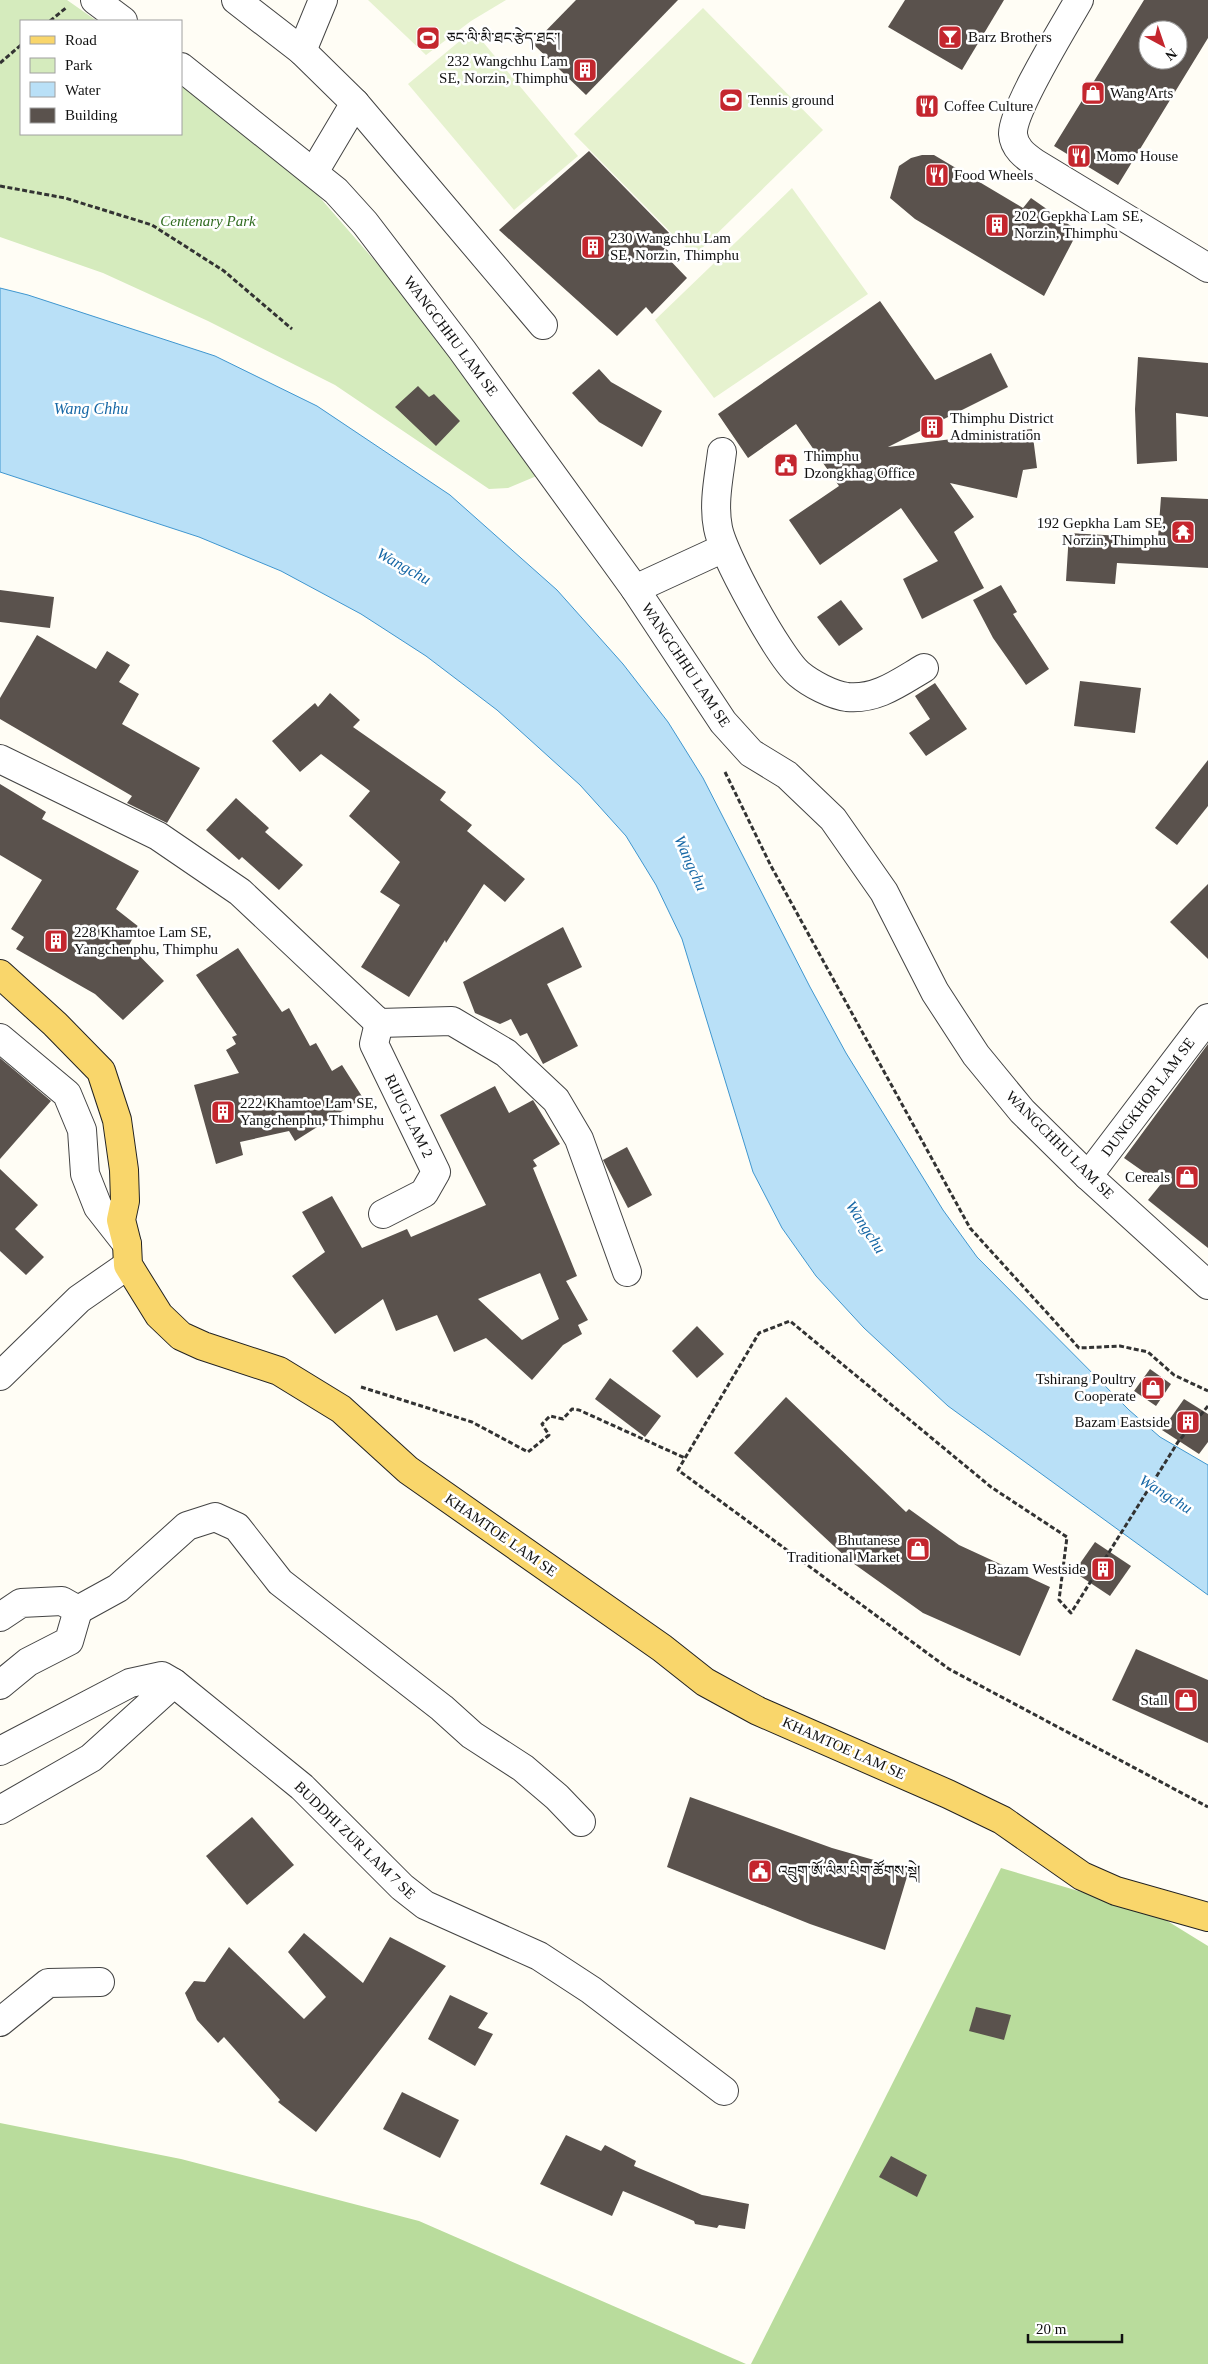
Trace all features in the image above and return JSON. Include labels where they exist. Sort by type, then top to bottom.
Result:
[{"type":"main road","name":"KHAMTOE LAM SE","points":[[0,974],[55,1024],[101,1071],[117,1120],[124,1170],[125,1201],[122,1220],[127,1255],[159,1315],[181,1336],[203,1346],[279,1371],[341,1409],[408,1470],[662,1648],[705,1682],[758,1711],[948,1794],[1002,1820],[1082,1876],[1116,1891],[1208,1917]]},
{"type":"street","points":[[96,0],[122,20]]},
{"type":"street","points":[[236,0],[302,51],[355,103],[543,325]]},
{"type":"street","points":[[302,51],[323,0]]},
{"type":"street","points":[[1079,0],[1027,94],[1013,133],[1015,145],[1023,154],[1036,163],[1208,268]]},
{"type":"street","name":"WANGCHHU LAM SE","points":[[182,68],[314,172],[336,191],[365,222],[462,350],[635,589],[723,722],[751,753],[787,775],[833,819],[884,892],[935,992],[976,1055],[1022,1111],[1088,1176],[1208,1285]]},
{"type":"street","points":[[314,172],[355,103]]},
{"type":"street","points":[[722,452],[715,501],[718,528],[724,548],[736,573],[787,660],[799,674],[820,687],[846,697],[882,693],[924,668]]},
{"type":"street","points":[[635,589],[724,548]]},
{"type":"street","points":[[0,759],[158,836],[240,892],[379,1023],[452,1021],[506,1052],[556,1100],[579,1139],[627,1272]]},
{"type":"street","name":"DUNGKHOR LAM SE","points":[[1088,1176],[1208,1018]]},
{"type":"street","name":"RIJUG LAM 2","points":[[379,1023],[374,1044],[436,1172],[424,1193],[383,1214]]},
{"type":"street","points":[[0,1038],[67,1094],[82,1130],[85,1174],[98,1208],[127,1255],[79,1298],[0,1376]]},
{"type":"street","points":[[0,1684],[28,1662],[69,1641],[78,1610],[118,1588],[187,1526],[215,1517],[237,1527],[280,1582],[442,1708],[472,1735],[523,1768],[557,1796],[581,1822]]},
{"type":"street","points":[[0,1617],[20,1603],[62,1601],[78,1610]]},
{"type":"street","points":[[0,1751],[130,1683],[162,1676],[174,1683],[91,1758],[3,1811]]},
{"type":"street","name":"BUDDHI ZUR LAM 7 SE","points":[[174,1683],[302,1787],[402,1887],[425,1904],[539,1956],[592,1990],[724,2091]]},
{"type":"street","points":[[0,2022],[48,1983],[100,1982]]},
{"type":"path","points":[[51,20],[69,5]]},
{"type":"path","points":[[0,63],[20,46]]},
{"type":"path","points":[[0,186],[65,198],[152,225],[224,271],[292,329]]},
{"type":"path","points":[[721,765],[771,866],[970,1228],[1079,1348],[1120,1346],[1148,1352],[1174,1375],[1208,1391]]},
{"type":"path","points":[[1208,1406],[1178,1442],[1071,1613],[1059,1600],[1068,1537],[991,1487],[790,1321],[759,1333],[678,1470],[949,1669],[1208,1807]]},
{"type":"path","points":[[317,1395],[363,1386],[472,1422],[528,1452],[549,1435],[542,1424],[550,1416],[563,1419],[572,1409],[579,1410],[685,1458]]},
{"type":"green space","name":"Centenary Park","points":[[0,0],[67,0],[96,20],[20,20],[20,135],[182,135],[182,86],[309,185],[401,291],[539,475],[508,488],[489,489],[335,385],[208,321],[103,273],[0,237]]},
{"type":"green space","name":"ཅང་ལི་མི་ཐང་རྩེད་ཐང་།","points":[[368,0],[506,0],[471,21],[426,55]]},
{"type":"green space","points":[[703,8],[823,130],[694,256],[574,134]]},
{"type":"green space","points":[[473,30],[578,156],[514,210],[408,84]]},
{"type":"green space","points":[[792,188],[868,294],[714,398],[655,320]]},
{"type":"green space","points":[[1001,1868],[1156,1914],[1208,1946],[1208,2364],[751,2364]]},
{"type":"green space","points":[[0,2123],[181,2159],[419,2221],[746,2364],[0,2364]]},
{"type":"water","name":"Wang Chhu","points":[[0,288],[28,295],[215,356],[317,406],[450,495],[557,590],[623,664],[668,722],[703,778],[846,1053],[943,1210],[977,1257],[1129,1410],[1160,1437],[1208,1465],[1208,1595],[948,1406],[864,1328],[816,1276],[782,1228],[753,1172],[682,939],[656,885],[626,836],[580,785],[497,710],[426,656],[361,614],[281,571],[199,537],[0,472]]},
{"type":"building","name":"232 Wangchhu Lam SE, Norzin, Thimphu","points":[[576,0],[678,0],[586,95],[533,44]]},
{"type":"building","points":[[905,0],[1004,0],[962,70],[888,27]]},
{"type":"building","points":[[1144,0],[1208,0],[1208,38],[1118,185],[1054,146]]},
{"type":"building","name":"230 Wangchhu Lam SE, Norzin, Thimphu","points":[[589,151],[676,240],[663,253],[687,278],[652,314],[646,307],[617,336],[499,230]]},
{"type":"building","name":"202 Gepkha Lam SE, Norzin, Thimphu","points":[[922,155],[934,155],[1023,208],[1031,198],[1078,231],[1044,296],[915,219],[890,198],[899,166],[911,158]]},
{"type":"building","points":[[880,301],[935,380],[991,353],[1008,387],[888,447],[1032,429],[1037,468],[1023,470],[1017,498],[950,483],[974,517],[954,532],[984,588],[922,619],[903,579],[938,561],[901,508],[820,565],[789,520],[839,486],[796,424],[748,458],[718,414]]},
{"type":"building","points":[[1138,357],[1208,363],[1208,417],[1176,413],[1177,461],[1137,464],[1135,409]]},
{"type":"building","points":[[599,369],[611,382],[662,411],[642,447],[599,422],[572,393]]},
{"type":"building","points":[[418,386],[429,397],[434,394],[460,421],[436,446],[395,407]]},
{"type":"building","points":[[1161,497],[1208,499],[1208,568],[1117,563],[1115,584],[1066,581],[1069,533],[1158,538]]},
{"type":"building","points":[[1001,585],[1017,612],[1013,614],[1049,669],[1026,685],[993,638],[973,600]]},
{"type":"building","points":[[0,590],[54,597],[50,628],[0,622]]},
{"type":"building","points":[[841,600],[863,629],[839,646],[817,617]]},
{"type":"building","points":[[37,635],[96,669],[107,651],[130,665],[119,682],[139,694],[122,724],[200,768],[167,823],[127,803],[132,796],[0,719],[0,698]]},
{"type":"building","points":[[1080,681],[1141,688],[1135,733],[1074,726]]},
{"type":"building","points":[[935,683],[967,729],[926,756],[909,733],[930,719],[915,696]]},
{"type":"building","points":[[330,693],[360,720],[353,727],[446,792],[440,800],[472,825],[467,831],[525,879],[505,902],[484,884],[446,943],[445,940],[409,997],[361,967],[400,905],[380,892],[400,862],[349,816],[370,791],[321,754],[300,772],[272,741],[315,703],[318,707]]},
{"type":"building","points":[[1208,760],[1208,806],[1177,845],[1155,828]]},
{"type":"building","points":[[0,784],[46,812],[42,819],[139,871],[116,909],[139,927],[129,945],[164,981],[123,1020],[95,994],[16,949],[24,937],[11,929],[42,880],[0,855]]},
{"type":"building","points":[[236,798],[269,828],[265,832],[303,865],[279,890],[242,857],[239,860],[206,830]]},
{"type":"building","points":[[1208,884],[1208,959],[1170,922]]},
{"type":"building","points":[[563,927],[582,967],[547,984],[578,1046],[543,1064],[527,1033],[520,1036],[511,1019],[500,1024],[475,1013],[463,982]]},
{"type":"building","points":[[238,948],[282,1012],[289,1008],[310,1046],[316,1043],[332,1071],[342,1065],[363,1098],[295,1141],[289,1131],[240,1142],[243,1155],[216,1164],[194,1085],[239,1073],[226,1050],[236,1044],[232,1037],[237,1035],[196,975]]},
{"type":"building","points":[[1208,1044],[1208,1248],[1148,1200],[1161,1184],[1124,1158]]},
{"type":"building","points":[[0,1058],[51,1101],[0,1159]]},
{"type":"building","points":[[495,1086],[509,1113],[533,1100],[560,1144],[533,1160],[537,1166],[533,1168],[577,1276],[566,1281],[588,1320],[578,1325],[582,1334],[563,1345],[532,1380],[486,1338],[454,1352],[437,1315],[396,1331],[383,1299],[335,1334],[292,1276],[325,1252],[302,1212],[332,1196],[362,1248],[407,1229],[411,1237],[486,1205],[440,1115]],"holes":[[[540,1273],[559,1319],[522,1340],[478,1299]]]},
{"type":"building","points":[[627,1147],[652,1195],[628,1208],[603,1160]]},
{"type":"building","points":[[0,1169],[38,1205],[15,1229],[44,1257],[26,1275],[0,1251]]},
{"type":"building","points":[[697,1326],[724,1354],[697,1378],[672,1351]]},
{"type":"building","name":"Tshirang Poultry Cooperate","points":[[1150,1369],[1171,1384],[1156,1406],[1134,1391]]},
{"type":"building","points":[[610,1378],[661,1416],[645,1437],[595,1399]]},
{"type":"building","points":[[786,1397],[906,1512],[909,1509],[959,1545],[1050,1587],[1020,1656],[923,1613],[850,1561],[734,1453]]},
{"type":"building","name":"Bazam Eastside","points":[[1184,1399],[1208,1414],[1208,1442],[1199,1454],[1162,1430]]},
{"type":"building","name":"Bazam Westside","points":[[1095,1542],[1131,1566],[1110,1596],[1074,1572]]},
{"type":"building","points":[[1136,1649],[1208,1680],[1208,1743],[1112,1700]]},
{"type":"building","points":[[690,1797],[832,1848],[909,1870],[885,1950],[810,1924],[667,1867]]},
{"type":"building","points":[[252,1817],[294,1865],[247,1905],[206,1856]]},
{"type":"building","points":[[304,1933],[363,1983],[390,1937],[446,1966],[316,2132],[278,2102],[280,2100],[224,2037],[218,2043],[197,2020],[185,1993],[194,1981],[205,1982],[229,1947],[304,2019],[326,1997],[288,1952]]},
{"type":"building","points":[[450,1995],[488,2013],[478,2028],[493,2034],[475,2066],[428,2039]]},
{"type":"building","points":[[976,2007],[1011,2015],[1004,2040],[969,2031]]},
{"type":"building","points":[[402,2092],[459,2120],[440,2158],[383,2129]]},
{"type":"building","points":[[566,2135],[601,2151],[605,2145],[636,2161],[634,2166],[702,2195],[749,2204],[745,2229],[719,2225],[717,2228],[695,2224],[694,2221],[623,2191],[612,2216],[540,2184]]},
{"type":"building","points":[[891,2156],[927,2175],[917,2197],[879,2177]]},
{"type":"place","name":"Barz Brothers","points":[[950,37]]},
{"type":"place","name":"ཅང་ལི་མི་ཐང་རྩེད་ཐང་།","points":[[428,38]]},
{"type":"place","name":"232 Wangchhu Lam SE, Norzin, Thimphu","points":[[585,70]]},
{"type":"place","name":"Wang Arts","points":[[1093,93]]},
{"type":"place","name":"Tennis ground","points":[[731,100]]},
{"type":"place","name":"Coffee Culture","points":[[927,106]]},
{"type":"place","name":"Momo House","points":[[1079,156]]},
{"type":"place","name":"Food Wheels","points":[[937,175]]},
{"type":"place","name":"202 Gepkha Lam SE, Norzin, Thimphu","points":[[997,225]]},
{"type":"place","name":"230 Wangchhu Lam SE, Norzin, Thimphu","points":[[593,247]]},
{"type":"place","name":"Thimphu District Administration","points":[[932,427]]},
{"type":"place","name":"Thimphu Dzongkhag Office","points":[[786,465]]},
{"type":"place","name":"192 Gepkha Lam SE, Norzin, Thimphu","points":[[1183,532]]},
{"type":"place","name":"228 Khamtoe Lam SE, Yangchenphu, Thimphu","points":[[56,941]]},
{"type":"place","name":"222 Khamtoe Lam SE, Yangchenphu, Thimphu","points":[[223,1112]]},
{"type":"place","name":"Cereals","points":[[1187,1177]]},
{"type":"place","name":"Tshirang Poultry Cooperate","points":[[1153,1388]]},
{"type":"place","name":"Bazam Eastside","points":[[1188,1422]]},
{"type":"place","name":"Bhutanese Traditional Market","points":[[918,1549]]},
{"type":"place","name":"Bazam Westside","points":[[1103,1569]]},
{"type":"place","name":"Stall","points":[[1186,1700]]},
{"type":"place","name":"འབྲུག་ཨོ་ལིམ་པིག་ཚོགས་སྡེ།","points":[[760,1871]]},
{"type":"water label","name":"Wangchu","points":[[404,566]]},
{"type":"water label","name":"Wangchu","points":[[691,863]]},
{"type":"water label","name":"Wangchu","points":[[866,1227]]},
{"type":"water label","name":"Wangchu","points":[[1166,1494]]}]
